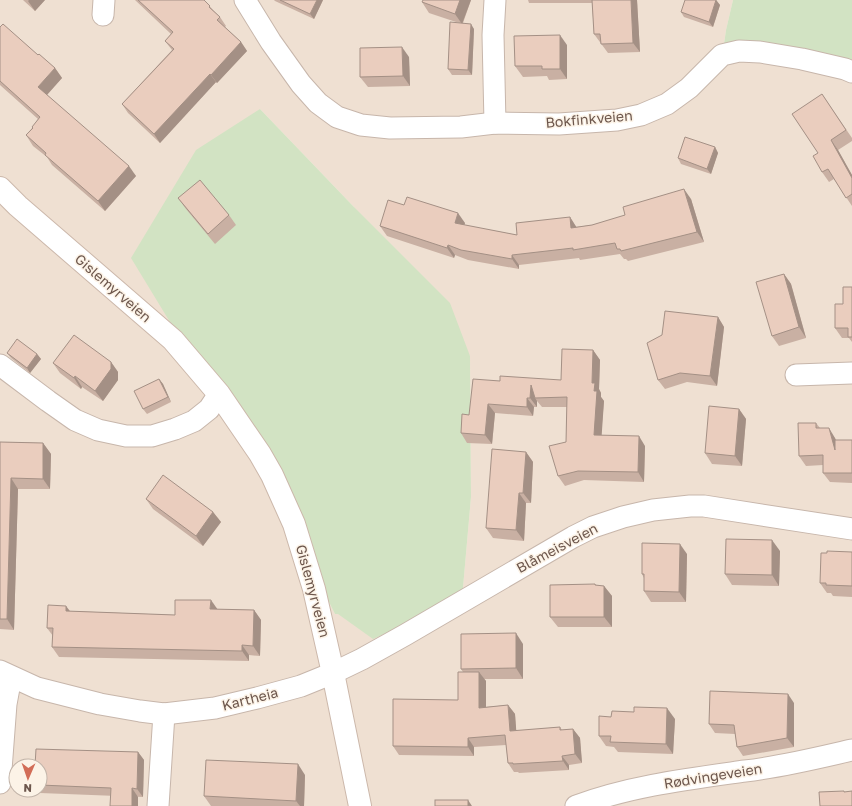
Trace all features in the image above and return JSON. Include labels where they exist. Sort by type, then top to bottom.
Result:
[{"type":"street","name":"Bokfinkveien","points":[[245,0],[271,42],[301,84],[318,103],[337,117],[361,125],[390,128],[468,126],[495,123],[559,124],[617,120],[641,115],[666,104],[684,92],[722,56],[739,51],[760,52],[802,59],[852,72]]},
{"type":"street","points":[[495,0],[493,35],[495,123]]},
{"type":"street","name":"Gislemyrveien","points":[[0,188],[18,206],[173,340],[219,394],[269,470],[294,524],[314,589],[360,806]]},
{"type":"street","points":[[0,365],[48,402],[75,420],[98,430],[126,436],[152,436],[176,430],[194,422],[209,409],[219,394]]},
{"type":"street","points":[[796,375],[852,373]]},
{"type":"street","name":"Blåmeisveien","points":[[333,673],[406,635],[574,537],[593,527],[624,517],[653,510],[704,506],[852,529]]},
{"type":"street","name":"Kartheia","points":[[0,783],[6,704],[6,674],[38,688],[70,697],[108,706],[164,714],[215,708],[257,698],[301,686],[333,673]]},
{"type":"street","points":[[158,806],[164,714]]},
{"type":"street","name":"Rødvingeveien","points":[[576,806],[604,796],[678,781],[753,770],[818,758],[852,750]]},
{"type":"shaded area","points":[[0,0],[733,0],[726,30],[722,58],[803,49],[852,79],[852,806],[0,806]],"holes":[[[260,109],[353,206],[470,356],[471,497],[462,599],[335,614],[274,493]]]},
{"type":"green space","points":[[733,0],[852,0],[852,79],[803,49],[722,58],[726,30]]},
{"type":"green space","points":[[260,109],[353,206],[450,303],[470,356],[471,497],[462,599],[373,639],[338,614],[335,614],[274,493],[131,258],[196,150]]},
{"type":"building","points":[[138,0],[204,0],[220,17],[217,20],[241,42],[154,134],[122,104],[174,49],[165,41],[173,32]]},
{"type":"building","points":[[280,0],[317,0],[310,14]]},
{"type":"building","points":[[423,0],[460,0],[455,14],[422,2]]},
{"type":"building","points":[[592,0],[631,0],[633,43],[601,44],[600,34],[594,34]]},
{"type":"building","points":[[685,0],[716,0],[709,22],[681,12]]},
{"type":"building","points":[[450,22],[471,24],[468,70],[448,69]]},
{"type":"building","points":[[3,24],[55,68],[38,87],[129,166],[98,201],[45,155],[46,153],[26,135],[33,128],[32,127],[40,117],[0,81],[0,27]]},
{"type":"building","points":[[560,35],[560,69],[542,69],[542,66],[515,66],[514,36]]},
{"type":"building","points":[[402,47],[403,76],[360,77],[360,48]]},
{"type":"building","points":[[822,94],[846,130],[831,140],[852,178],[852,194],[846,198],[828,169],[822,172],[813,156],[818,153],[792,114]]},
{"type":"building","points":[[685,137],[715,147],[707,169],[678,158]]},
{"type":"building","points":[[200,180],[229,215],[208,234],[178,198]]},
{"type":"building","points":[[684,189],[697,232],[621,251],[620,249],[617,249],[615,243],[573,250],[573,248],[512,255],[512,259],[461,250],[448,245],[447,248],[380,226],[388,200],[404,205],[407,197],[458,213],[455,223],[517,235],[516,223],[570,217],[571,228],[592,225],[625,215],[623,207]]},
{"type":"building","points":[[784,274],[799,327],[772,336],[756,282]]},
{"type":"building","points":[[843,287],[852,287],[852,337],[848,337],[848,328],[835,328],[835,304],[843,304]]},
{"type":"building","points":[[665,311],[718,317],[710,376],[680,373],[658,380],[647,343],[662,335]]},
{"type":"building","points":[[74,335],[111,362],[111,369],[95,391],[75,376],[74,378],[53,363]]},
{"type":"building","points":[[17,339],[37,354],[27,368],[7,353]]},
{"type":"building","points":[[562,349],[593,350],[592,383],[595,383],[594,391],[597,391],[594,435],[639,436],[638,472],[578,471],[558,476],[549,446],[566,442],[567,397],[535,398],[531,385],[530,398],[527,398],[527,407],[488,404],[485,435],[461,433],[462,414],[469,415],[473,379],[500,381],[500,376],[561,380]]},
{"type":"building","points":[[159,379],[168,397],[143,409],[134,391]]},
{"type":"building","points":[[709,406],[739,409],[735,456],[705,453]]},
{"type":"building","points":[[798,423],[816,423],[816,428],[829,428],[835,450],[835,440],[852,440],[852,473],[823,473],[823,455],[799,456]]},
{"type":"building","points":[[0,442],[43,443],[43,479],[11,478],[7,619],[0,619]]},
{"type":"building","points":[[492,449],[526,452],[523,493],[519,493],[516,530],[486,528]]},
{"type":"building","points":[[163,475],[213,512],[196,536],[146,499]]},
{"type":"building","points":[[726,539],[772,540],[772,575],[725,574]]},
{"type":"building","points":[[642,543],[680,544],[679,592],[644,591],[644,574],[642,574]]},
{"type":"building","points":[[827,551],[852,552],[852,586],[826,585],[826,583],[820,583],[821,553],[827,553]]},
{"type":"building","points":[[595,584],[604,586],[604,617],[550,617],[550,585]]},
{"type":"building","points":[[175,600],[211,600],[210,609],[254,610],[253,646],[242,645],[242,651],[52,647],[53,628],[47,628],[48,605],[66,606],[66,611],[175,615]]},
{"type":"building","points":[[516,633],[516,668],[461,669],[461,634]]},
{"type":"building","points":[[458,672],[479,672],[479,708],[508,705],[510,731],[560,727],[560,730],[573,729],[575,754],[562,756],[563,761],[508,763],[505,735],[468,738],[468,747],[393,746],[393,699],[458,700]]},
{"type":"building","points":[[710,691],[788,694],[787,738],[737,747],[734,725],[709,724]]},
{"type":"building","points":[[634,707],[667,708],[666,744],[610,742],[611,736],[599,736],[599,716],[611,717],[612,711],[634,712]]},
{"type":"building","points":[[36,749],[138,752],[137,789],[132,788],[132,806],[110,806],[111,788],[48,785],[48,758],[35,758]]},
{"type":"building","points":[[206,760],[298,764],[296,801],[204,796]]},
{"type":"building","points":[[852,791],[852,806],[820,806],[819,792]]},
{"type":"building","points":[[435,800],[468,800],[468,806],[435,806]]}]
